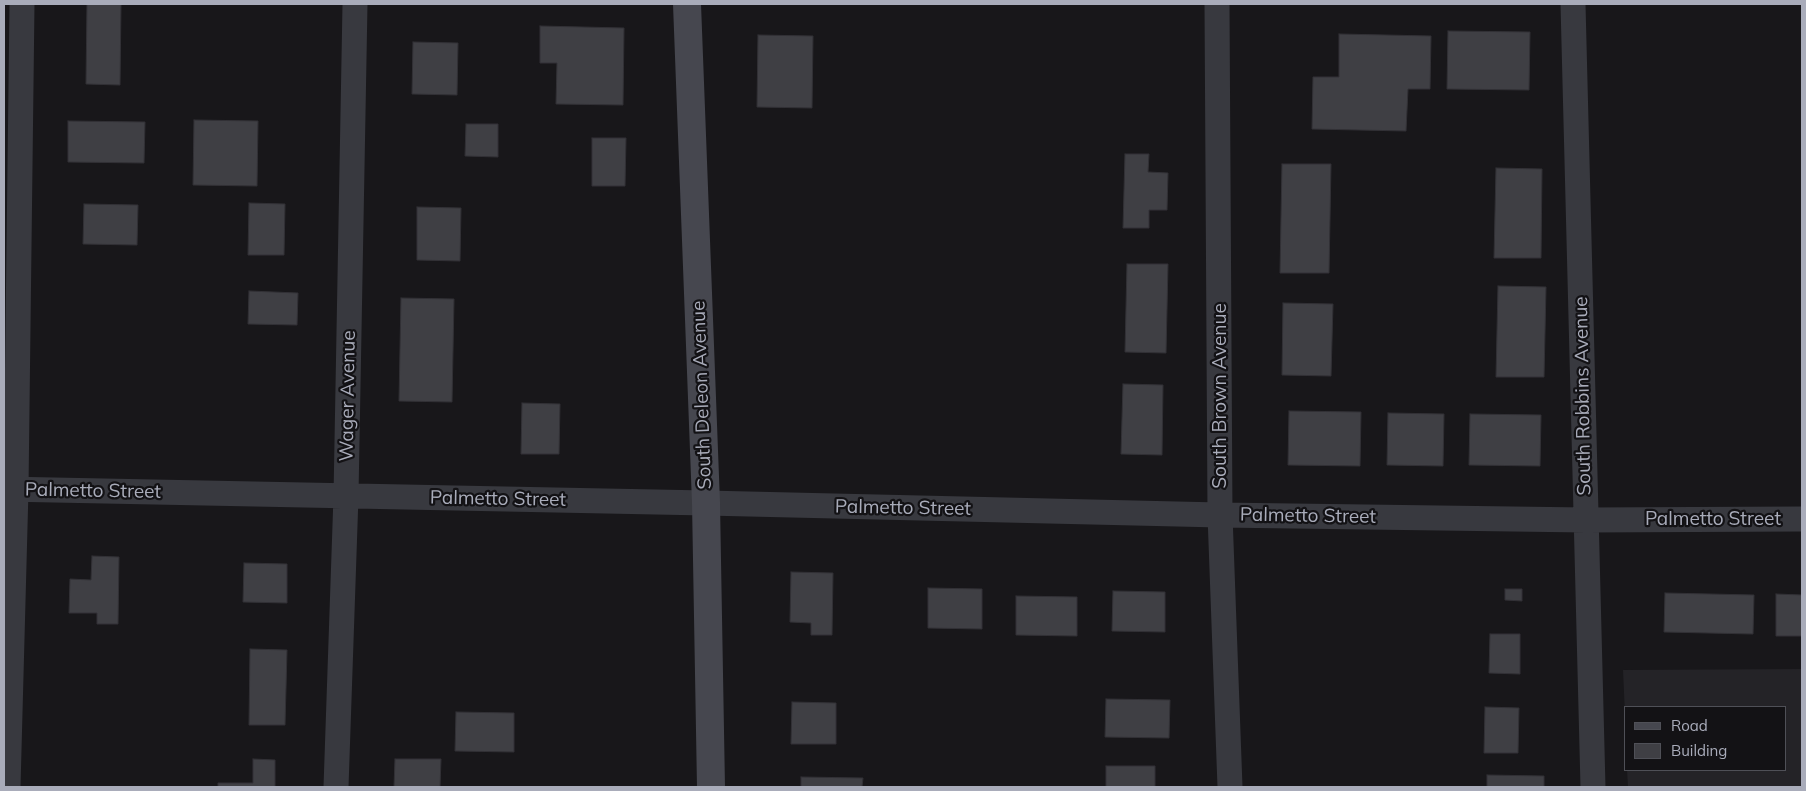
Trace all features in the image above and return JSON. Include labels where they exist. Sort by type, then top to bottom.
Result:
[{"type":"street","points":[[8,787],[10,490],[22,4]]},
{"type":"street","name":"Wager Avenue","points":[[336,787],[346,496],[355,4]]},
{"type":"street","name":"South Deleon Avenue","points":[[687,4],[706,503],[711,787]]},
{"type":"street","name":"South Brown Avenue","points":[[1217,4],[1220,515],[1230,787]]},
{"type":"street","name":"South Robbins Avenue","points":[[1573,4],[1593,787]]},
{"type":"street","name":"Palmetto Street","points":[[10,490],[1220,515],[1586,520],[1802,519]]},
{"type":"shaded area","points":[[1802,669],[1802,787],[1628,787],[1627,771],[1786,771],[1786,706],[1625,706],[1623,670]]},
{"type":"building","points":[[87,4],[121,4],[120,85],[86,84]]},
{"type":"building","points":[[540,26],[624,28],[623,105],[556,104],[557,63],[540,63]]},
{"type":"building","points":[[1448,31],[1530,32],[1529,90],[1447,89]]},
{"type":"building","points":[[1339,34],[1431,36],[1430,89],[1408,89],[1406,131],[1312,129],[1313,77],[1339,77]]},
{"type":"building","points":[[758,35],[813,36],[812,108],[757,107]]},
{"type":"building","points":[[413,42],[458,43],[457,95],[412,94]]},
{"type":"building","points":[[194,120],[258,121],[257,186],[193,185]]},
{"type":"building","points":[[68,121],[145,122],[144,163],[68,162]]},
{"type":"building","points":[[466,124],[498,124],[498,157],[465,156]]},
{"type":"building","points":[[592,138],[626,138],[625,186],[592,186]]},
{"type":"building","points":[[1125,154],[1149,154],[1148,172],[1168,173],[1167,210],[1149,210],[1149,228],[1123,228]]},
{"type":"building","points":[[1282,164],[1331,164],[1329,273],[1280,273]]},
{"type":"building","points":[[1496,168],[1542,169],[1541,258],[1494,258]]},
{"type":"building","points":[[249,203],[285,204],[284,255],[248,255]]},
{"type":"building","points":[[84,204],[138,205],[137,245],[83,244]]},
{"type":"building","points":[[417,207],[461,208],[460,261],[417,260]]},
{"type":"building","points":[[1127,264],[1168,264],[1166,353],[1125,352]]},
{"type":"building","points":[[1498,286],[1546,287],[1544,377],[1496,377]]},
{"type":"building","points":[[249,291],[298,293],[297,325],[248,324]]},
{"type":"building","points":[[401,298],[454,299],[452,402],[399,401]]},
{"type":"building","points":[[1283,303],[1333,304],[1331,376],[1282,375]]},
{"type":"building","points":[[1123,384],[1163,385],[1162,455],[1121,454]]},
{"type":"building","points":[[522,403],[560,404],[559,454],[521,454]]},
{"type":"building","points":[[1289,411],[1361,412],[1360,466],[1288,465]]},
{"type":"building","points":[[1388,413],[1444,414],[1443,466],[1387,465]]},
{"type":"building","points":[[1470,414],[1541,415],[1540,466],[1469,465]]},
{"type":"building","points":[[92,556],[119,557],[118,624],[97,624],[97,613],[69,613],[70,579],[91,580]]},
{"type":"building","points":[[244,563],[287,564],[287,603],[243,602]]},
{"type":"building","points":[[791,572],[833,573],[832,635],[811,635],[811,623],[790,622]]},
{"type":"building","points":[[928,588],[982,589],[982,629],[928,628]]},
{"type":"building","points":[[1505,589],[1522,589],[1522,601],[1505,600]]},
{"type":"building","points":[[1113,591],[1165,592],[1165,632],[1112,631]]},
{"type":"building","points":[[1665,593],[1754,595],[1753,634],[1664,632]]},
{"type":"building","points":[[1776,594],[1802,595],[1802,636],[1776,636]]},
{"type":"building","points":[[1016,596],[1077,597],[1077,636],[1016,635]]},
{"type":"building","points":[[1490,634],[1520,634],[1520,674],[1489,673]]},
{"type":"building","points":[[250,649],[287,650],[285,725],[249,725]]},
{"type":"building","points":[[1106,699],[1170,700],[1169,738],[1105,737]]},
{"type":"building","points":[[792,702],[836,703],[836,744],[791,744]]},
{"type":"building","points":[[1485,707],[1519,708],[1518,753],[1484,753]]},
{"type":"building","points":[[456,712],[514,713],[514,752],[455,751]]},
{"type":"building","points":[[253,759],[275,760],[275,787],[218,787],[218,783],[253,783]]},
{"type":"building","points":[[395,759],[441,759],[440,787],[394,787]]},
{"type":"building","points":[[1106,766],[1155,766],[1155,787],[1106,787]]},
{"type":"building","points":[[1487,775],[1544,776],[1544,787],[1487,787]]},
{"type":"building","points":[[801,777],[863,778],[862,787],[801,787]]}]
